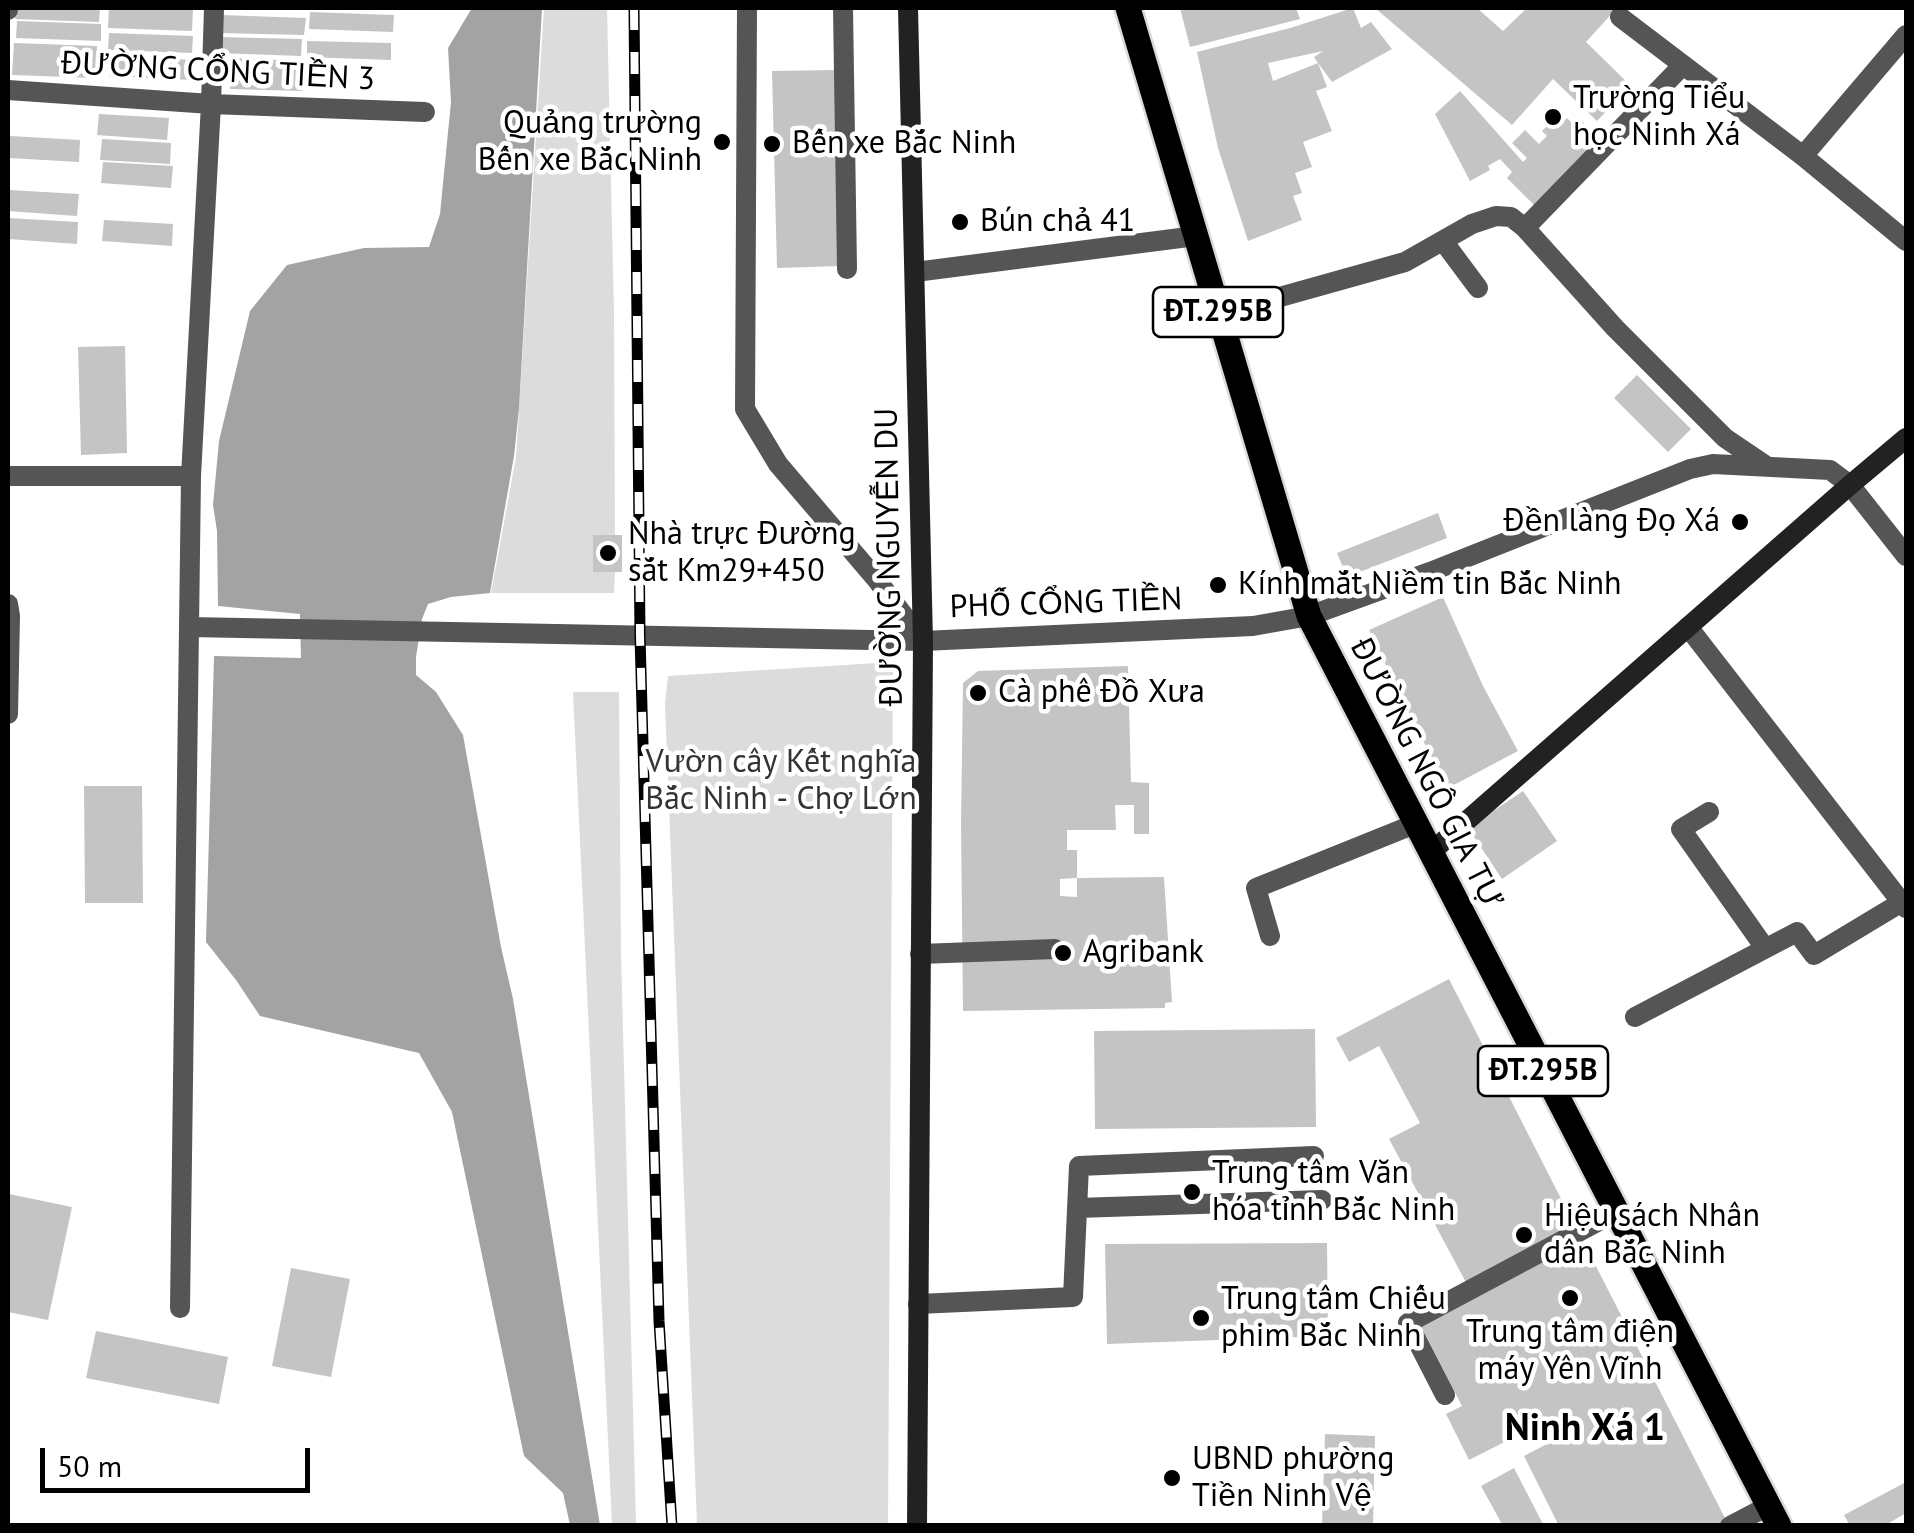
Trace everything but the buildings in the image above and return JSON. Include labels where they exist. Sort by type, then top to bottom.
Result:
[{"type":"main road","name":"ĐƯỜNG NGUYỄN DU","points":[[908,8],[923,641],[916,1526]]},
{"type":"main road","name":"ĐƯỜNG NGÔ GIA TỰ","points":[[1128,8],[1309,616],[1774,1516]]},
{"type":"main road","points":[[1430,853],[1906,438]]},
{"type":"street","points":[[180,1308],[191,476],[214,8]]},
{"type":"street","points":[[747,8],[745,410],[778,464],[877,580],[923,641]]},
{"type":"street","points":[[843,8],[847,269]]},
{"type":"street","points":[[1620,18],[1803,156],[1906,241]]},
{"type":"street","points":[[1803,156],[1906,35]]},
{"type":"street","points":[[1518,222],[1682,65]]},
{"type":"street","name":"ĐƯỜNG CỔNG TIỀN 3","points":[[8,90],[211,104],[424,112]]},
{"type":"street","points":[[1219,314],[1405,262],[1472,224],[1496,216],[1518,222],[1614,328],[1724,438],[1766,466]]},
{"type":"street","points":[[915,272],[1196,236]]},
{"type":"street","points":[[1443,240],[1478,288]]},
{"type":"street","name":"PHỐ CỔNG TIỀN","points":[[189,627],[923,641],[1252,626],[1309,616],[1690,468],[1713,464],[1830,470],[1850,485]]},
{"type":"street","points":[[8,476],[191,476]]},
{"type":"street","points":[[1850,485],[1906,556]]},
{"type":"street","points":[[8,604],[8,714]]},
{"type":"street","points":[[1634,1017],[1797,932],[1814,956],[1904,905],[1688,627]]},
{"type":"street","points":[[1710,812],[1681,829],[1765,948]]},
{"type":"street","points":[[1270,936],[1256,888],[1416,824]]},
{"type":"street","points":[[920,954],[1055,949]]},
{"type":"street","points":[[918,1304],[1074,1297],[1079,1166],[1314,1156]]},
{"type":"street","points":[[1077,1208],[1322,1200]]},
{"type":"street","points":[[1444,1394],[1408,1323],[1616,1212]]},
{"type":"street","points":[[1730,1526],[1774,1516]]},
{"type":"green space","points":[[544,8],[607,8],[615,535],[593,536],[593,571],[615,572],[614,593],[491,593],[516,457]]},
{"type":"green space","name":"Vườn cây Kết nghĩa Bắc Ninh - Chợ Lớn","points":[[893,662],[888,1525],[697,1525],[665,704],[668,676]]},
{"type":"green space","points":[[573,692],[619,692],[621,954],[636,1525],[612,1525]]},
{"type":"shaded area","points":[[472,8],[542,8],[519,408],[490,593],[428,604],[422,619],[416,675],[436,692],[463,735],[513,999],[600,1525],[570,1525],[563,1493],[524,1456],[452,1112],[419,1053],[260,1016],[206,942],[214,656],[301,658],[300,614],[218,606],[213,505],[219,441],[250,311],[287,265],[364,248],[429,247],[440,214],[451,102],[448,48]]},
{"type":"railway","points":[[634,8],[640,636],[659,1321],[672,1526]]},
{"type":"place","name":"Trường Tiểu học Ninh Xá","points":[[1553,117]]},
{"type":"place","name":"Quảng trường Bến xe Bắc Ninh","points":[[722,142]]},
{"type":"place","name":"Bến xe Bắc Ninh","points":[[772,144]]},
{"type":"place","name":"Bún chả 41","points":[[960,222]]},
{"type":"place","name":"Đền làng Đọ Xá","points":[[1740,522]]},
{"type":"place","name":"Nhà trực Đường sắt Km29+450","points":[[608,553]]},
{"type":"place","name":"Kính mắt Niềm tin Bắc Ninh","points":[[1218,585]]},
{"type":"place","name":"Cà phê Đồ Xưa","points":[[978,693]]},
{"type":"place","name":"Agribank","points":[[1063,953]]},
{"type":"place","name":"Trung tâm Văn hóa tỉnh Bắc Ninh","points":[[1192,1192]]},
{"type":"place","name":"Hiệu sách Nhân dân Bắc Ninh","points":[[1524,1235]]},
{"type":"place","name":"Trung tâm điện máy Yên Vĩnh","points":[[1570,1298]]},
{"type":"place","name":"Trung tâm Chiếu phim Bắc Ninh","points":[[1201,1318]]},
{"type":"place","name":"UBND phường Tiền Ninh Vệ","points":[[1172,1478]]},
{"type":"district","name":"Ninh Xá 1","points":[[1585,1429]]}]
